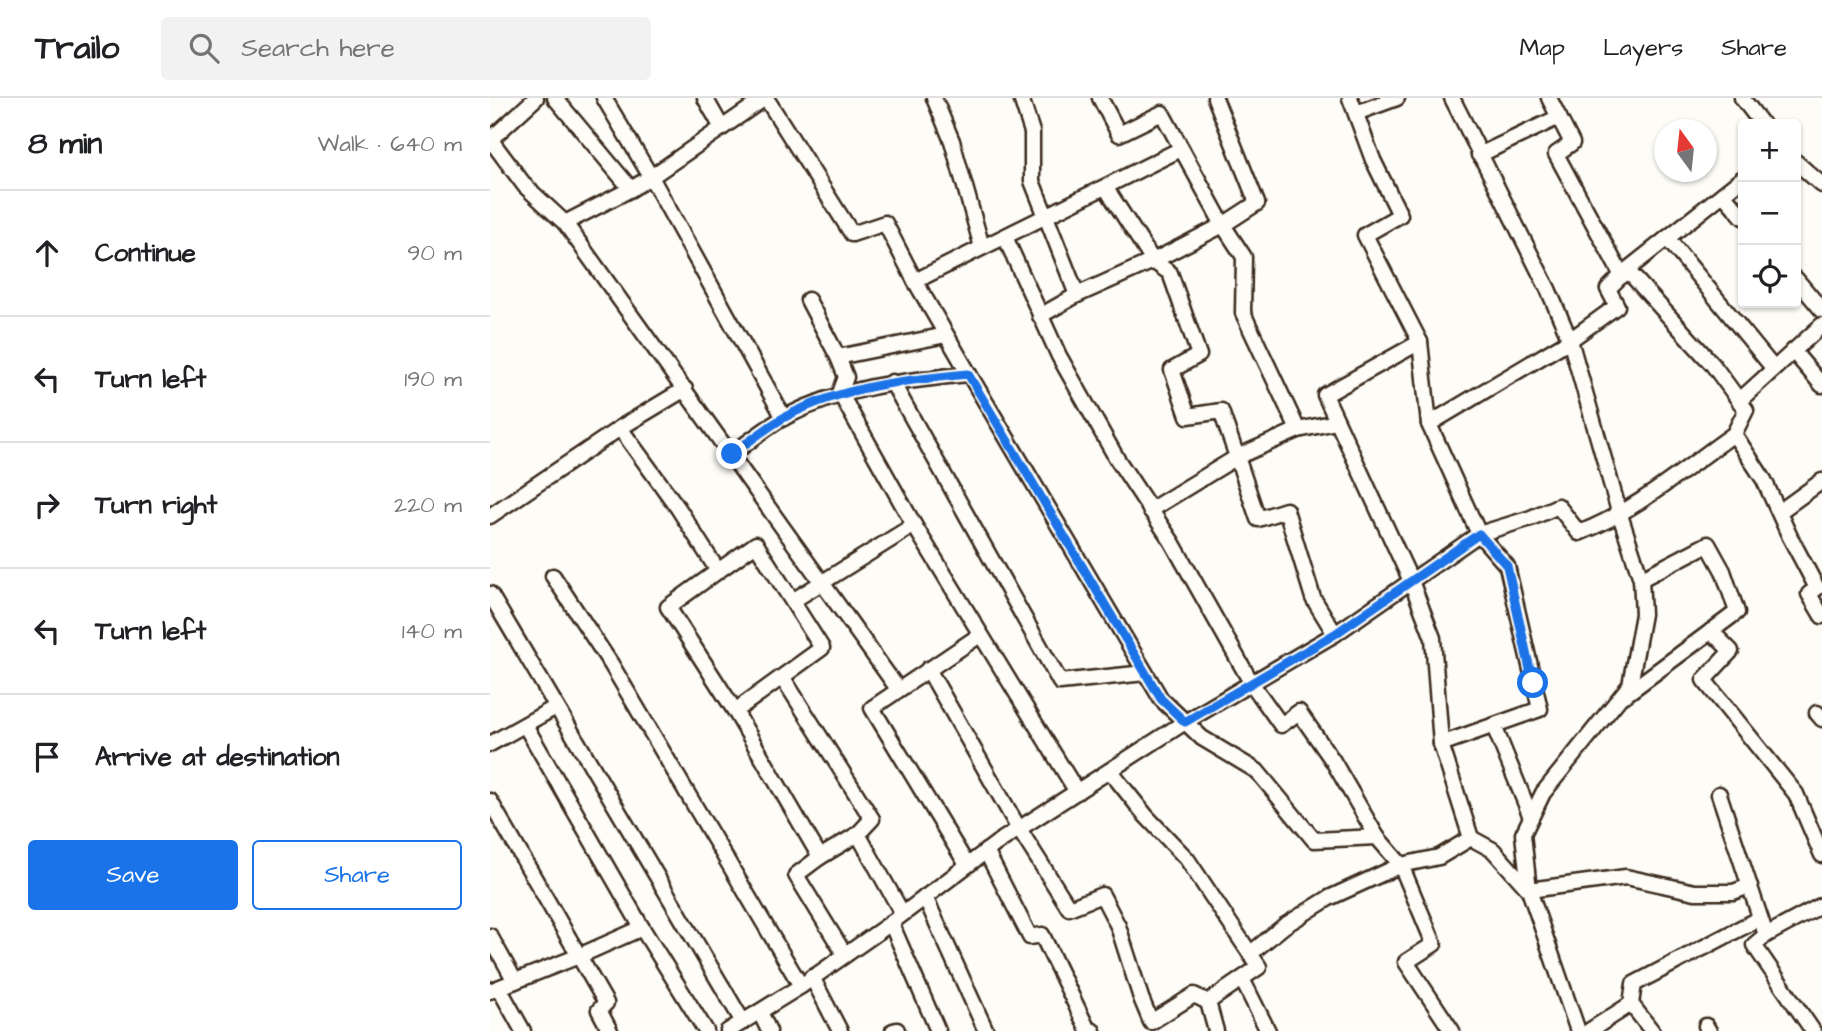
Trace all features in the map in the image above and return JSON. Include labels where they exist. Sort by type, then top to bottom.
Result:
[{"type":"street","points":[[536,98],[490,139],[525,186],[565,223],[898,689]]},
{"type":"street","points":[[555,98],[631,189]]},
{"type":"street","points":[[604,98],[651,177],[784,418]]},
{"type":"street","points":[[705,98],[722,128]]},
{"type":"street","points":[[565,223],[651,177],[766,98],[852,234],[885,223],[968,374],[1161,699],[1202,738],[1257,771],[1314,840],[1377,837]]},
{"type":"street","points":[[934,98],[952,141],[982,247]]},
{"type":"street","points":[[1010,98],[1031,132]]},
{"type":"street","points":[[1021,98],[1031,132],[1032,181],[1077,295]]},
{"type":"street","points":[[1100,98],[1119,134],[1162,113],[1223,225],[1244,257],[1242,313],[1298,430]]},
{"type":"street","points":[[1040,316],[1077,295],[1153,261],[1223,225],[1257,203],[1215,98]]},
{"type":"street","points":[[1350,98],[1373,160],[1400,215],[1364,234],[1420,342],[1429,424],[1479,534],[1507,566],[1540,709],[1441,744]]},
{"type":"street","points":[[1356,113],[1397,98]]},
{"type":"street","points":[[1452,98],[1548,289],[1570,340],[1641,579],[1643,614],[1630,685],[1543,793],[1523,834],[1529,890],[1578,1031]]},
{"type":"street","points":[[728,1031],[807,982],[1018,829],[1185,722],[1335,634],[1479,534],[1531,518],[1558,506],[1579,533],[1620,515],[1734,434],[1746,410],[1705,355],[1625,273],[1556,154],[1572,143],[1549,98]]},
{"type":"street","points":[[1742,98],[1758,119]]},
{"type":"street","points":[[1479,155],[1559,117]]},
{"type":"street","points":[[915,281],[1181,149]]},
{"type":"street","points":[[1801,166],[1822,185]]},
{"type":"street","points":[[1429,424],[1570,340],[1617,306],[1608,289],[1738,182]]},
{"type":"street","points":[[1106,188],[1153,261],[1170,273],[1199,355],[1172,370],[1188,416],[1221,411],[1258,519],[1286,510],[1313,598],[1335,634]]},
{"type":"street","points":[[1723,194],[1738,211]]},
{"type":"street","points":[[1005,237],[1059,356],[1117,459],[1172,542],[1252,684],[1281,725],[1300,712],[1333,761],[1377,837],[1401,865],[1434,944],[1406,962],[1452,1031]]},
{"type":"street","points":[[1667,238],[1774,369]]},
{"type":"street","points":[[1801,285],[1822,310]]},
{"type":"street","points":[[808,300],[846,377],[840,393],[914,525],[1077,792]]},
{"type":"street","points":[[1739,401],[1822,325]]},
{"type":"street","points":[[838,357],[946,335]]},
{"type":"street","points":[[1420,342],[1325,395],[1411,581],[1433,638],[1441,744],[1471,838],[1493,850],[1529,890]]},
{"type":"street","points":[[1793,352],[1822,385]]},
{"type":"street","points":[[732,454],[784,418],[840,393],[892,382],[968,374]]},
{"type":"street","points":[[892,382],[1060,682],[1145,673]]},
{"type":"street","points":[[490,516],[620,428],[685,389]]},
{"type":"street","points":[[1150,510],[1237,457],[1298,430],[1336,422]]},
{"type":"street","points":[[620,428],[678,508],[718,571]]},
{"type":"street","points":[[1734,434],[1764,480],[1817,588],[1810,594],[1822,616]]},
{"type":"street","points":[[1779,512],[1822,481]]},
{"type":"street","points":[[794,600],[914,525]]},
{"type":"street","points":[[734,711],[822,648],[756,544],[668,607],[734,711],[820,857]]},
{"type":"street","points":[[1612,705],[1737,612],[1723,571],[1708,544],[1641,579]]},
{"type":"street","points":[[553,576],[618,675],[840,1031]]},
{"type":"street","points":[[490,594],[743,1022]]},
{"type":"street","points":[[1712,631],[1731,651],[1704,680],[1796,794],[1822,855]]},
{"type":"street","points":[[967,865],[872,708],[980,635]]},
{"type":"street","points":[[928,669],[1018,829],[1069,908],[1102,895],[1118,926],[1151,1022],[1194,995],[1208,1002],[1216,1031]]},
{"type":"street","points":[[783,678],[872,819],[858,834],[796,875],[845,955]]},
{"type":"street","points":[[490,744],[556,707]]},
{"type":"street","points":[[525,725],[642,928],[706,1031]]},
{"type":"street","points":[[1494,726],[1531,817]]},
{"type":"street","points":[[1110,771],[1146,816],[1187,859],[1259,967],[1208,1002]]},
{"type":"street","points":[[1719,794],[1766,935]]},
{"type":"street","points":[[490,801],[606,1003],[599,1010],[610,1031]]},
{"type":"street","points":[[858,834],[897,918],[938,1031]]},
{"type":"street","points":[[1251,953],[1284,926],[1329,898],[1401,865],[1439,857],[1471,838]]},
{"type":"street","points":[[986,852],[1030,937],[1042,935],[1087,1028],[1093,1031]]},
{"type":"street","points":[[1529,890],[1626,877],[1695,892],[1733,892],[1750,886]]},
{"type":"street","points":[[925,897],[986,1031]]},
{"type":"street","points":[[1813,1031],[1754,945],[1766,935],[1822,905]]},
{"type":"street","points":[[1652,1031],[1631,1004],[1634,984],[1760,918]]},
{"type":"street","points":[[523,1031],[495,990],[642,928]]},
{"type":"street","points":[[490,936],[515,981]]},
{"type":"street","points":[[1242,979],[1268,1031]]},
{"type":"street","points":[[1589,1031],[1631,1004]]},
{"type":"street","points":[[760,1012],[769,1031]]},
{"type":"route","points":[[732,454],[784,418],[840,393],[892,382],[968,374],[1161,699],[1185,722],[1335,634],[1479,534],[1507,566],[1533,683]]}]
